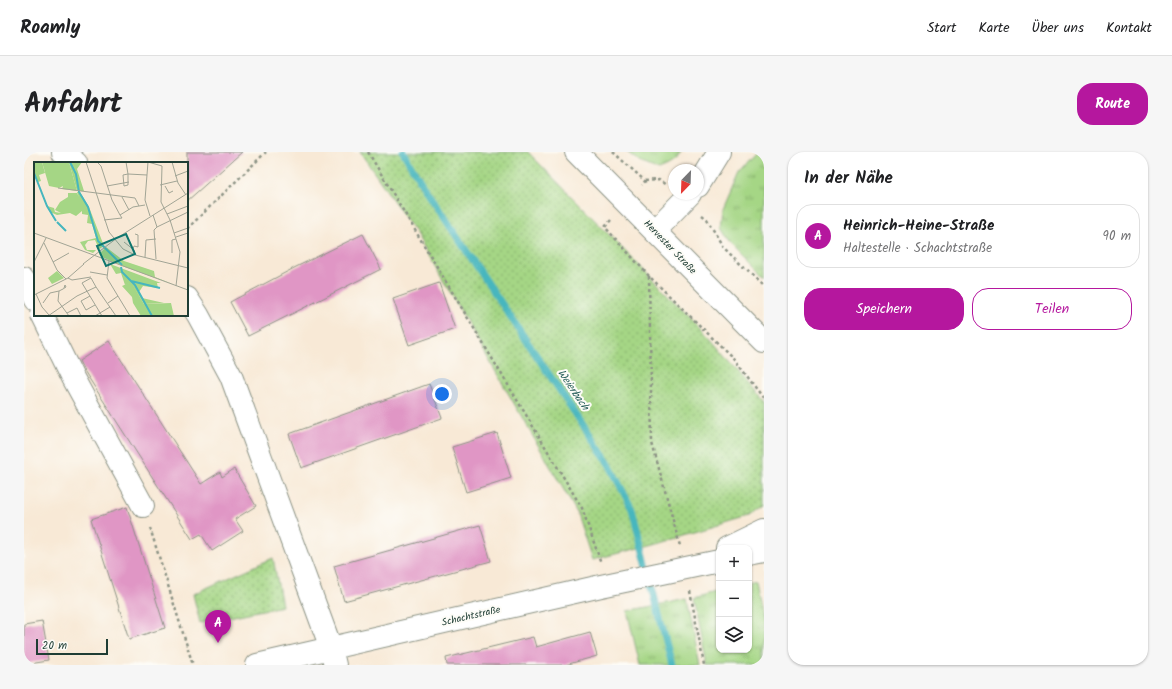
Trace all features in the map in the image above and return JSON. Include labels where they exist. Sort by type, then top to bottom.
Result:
[{"type":"street","points":[[63,152],[75,162]]},
{"type":"street","name":"Hervester Straße","points":[[576,152],[764,342]]},
{"type":"street","points":[[704,170],[719,152]]},
{"type":"street","points":[[654,230],[678,200]]},
{"type":"street","points":[[24,278],[34,298]]},
{"type":"street","points":[[188,300],[231,376],[333,657]]},
{"type":"street","points":[[42,316],[73,378],[143,506]]},
{"type":"street","points":[[733,545],[764,530]]},
{"type":"street","points":[[752,553],[764,551]]},
{"type":"street","name":"Schachtstraße","points":[[678,570],[716,553]]},
{"type":"street","name":"Schachtstraße","points":[[256,665],[333,657],[613,584],[716,561]]},
{"type":"path","points":[[188,228],[266,152]]},
{"type":"path","points":[[368,152],[582,508],[613,584]]},
{"type":"path","points":[[645,181],[659,180],[668,184]]},
{"type":"path","points":[[692,200],[707,219],[723,247],[764,287]]},
{"type":"path","points":[[704,665],[678,570],[652,443],[649,276],[735,360],[764,399]]},
{"type":"path","points":[[143,506],[193,665]]},
{"type":"green space","points":[[360,152],[528,152],[709,337],[764,402],[764,505],[749,516],[654,544],[592,560],[576,511],[417,235]]},
{"type":"green space","points":[[627,152],[681,152],[672,164],[668,164],[668,166],[659,170],[640,162]]},
{"type":"green space","points":[[758,152],[764,152],[764,277],[731,244],[721,228],[723,209],[739,172]]},
{"type":"green space","points":[[273,558],[282,606],[200,623],[193,594]]},
{"type":"green space","points":[[756,581],[764,621],[764,665],[707,665],[694,598],[716,592],[716,653],[752,653],[752,582]]},
{"type":"green space","points":[[687,599],[700,665],[640,665],[627,611]]},
{"type":"building","points":[[187,152],[242,152],[188,200]]},
{"type":"building","points":[[363,234],[381,269],[248,336],[230,302]]},
{"type":"building","points":[[439,283],[455,329],[409,345],[393,299]]},
{"type":"building","points":[[109,341],[201,484],[220,472],[222,477],[234,469],[256,506],[235,519],[243,531],[212,551],[201,534],[192,539],[79,361]]},
{"type":"building","points":[[429,384],[442,418],[301,468],[289,434]]},
{"type":"building","points":[[497,433],[511,478],[466,492],[452,447]]},
{"type":"building","points":[[127,507],[165,628],[129,639],[91,519]]},
{"type":"building","points":[[480,525],[491,561],[344,601],[334,566]]},
{"type":"building","points":[[42,621],[49,660],[24,664],[24,624]]},
{"type":"building","points":[[590,632],[597,656],[565,665],[447,665],[446,658],[533,637],[536,647]]},
{"type":"waterway","name":"Weierbach","points":[[403,152],[425,189],[609,464],[632,509],[672,665]]},
{"type":"place","name":"Heinrich-Heine-Straße","points":[[218,643]]}]
